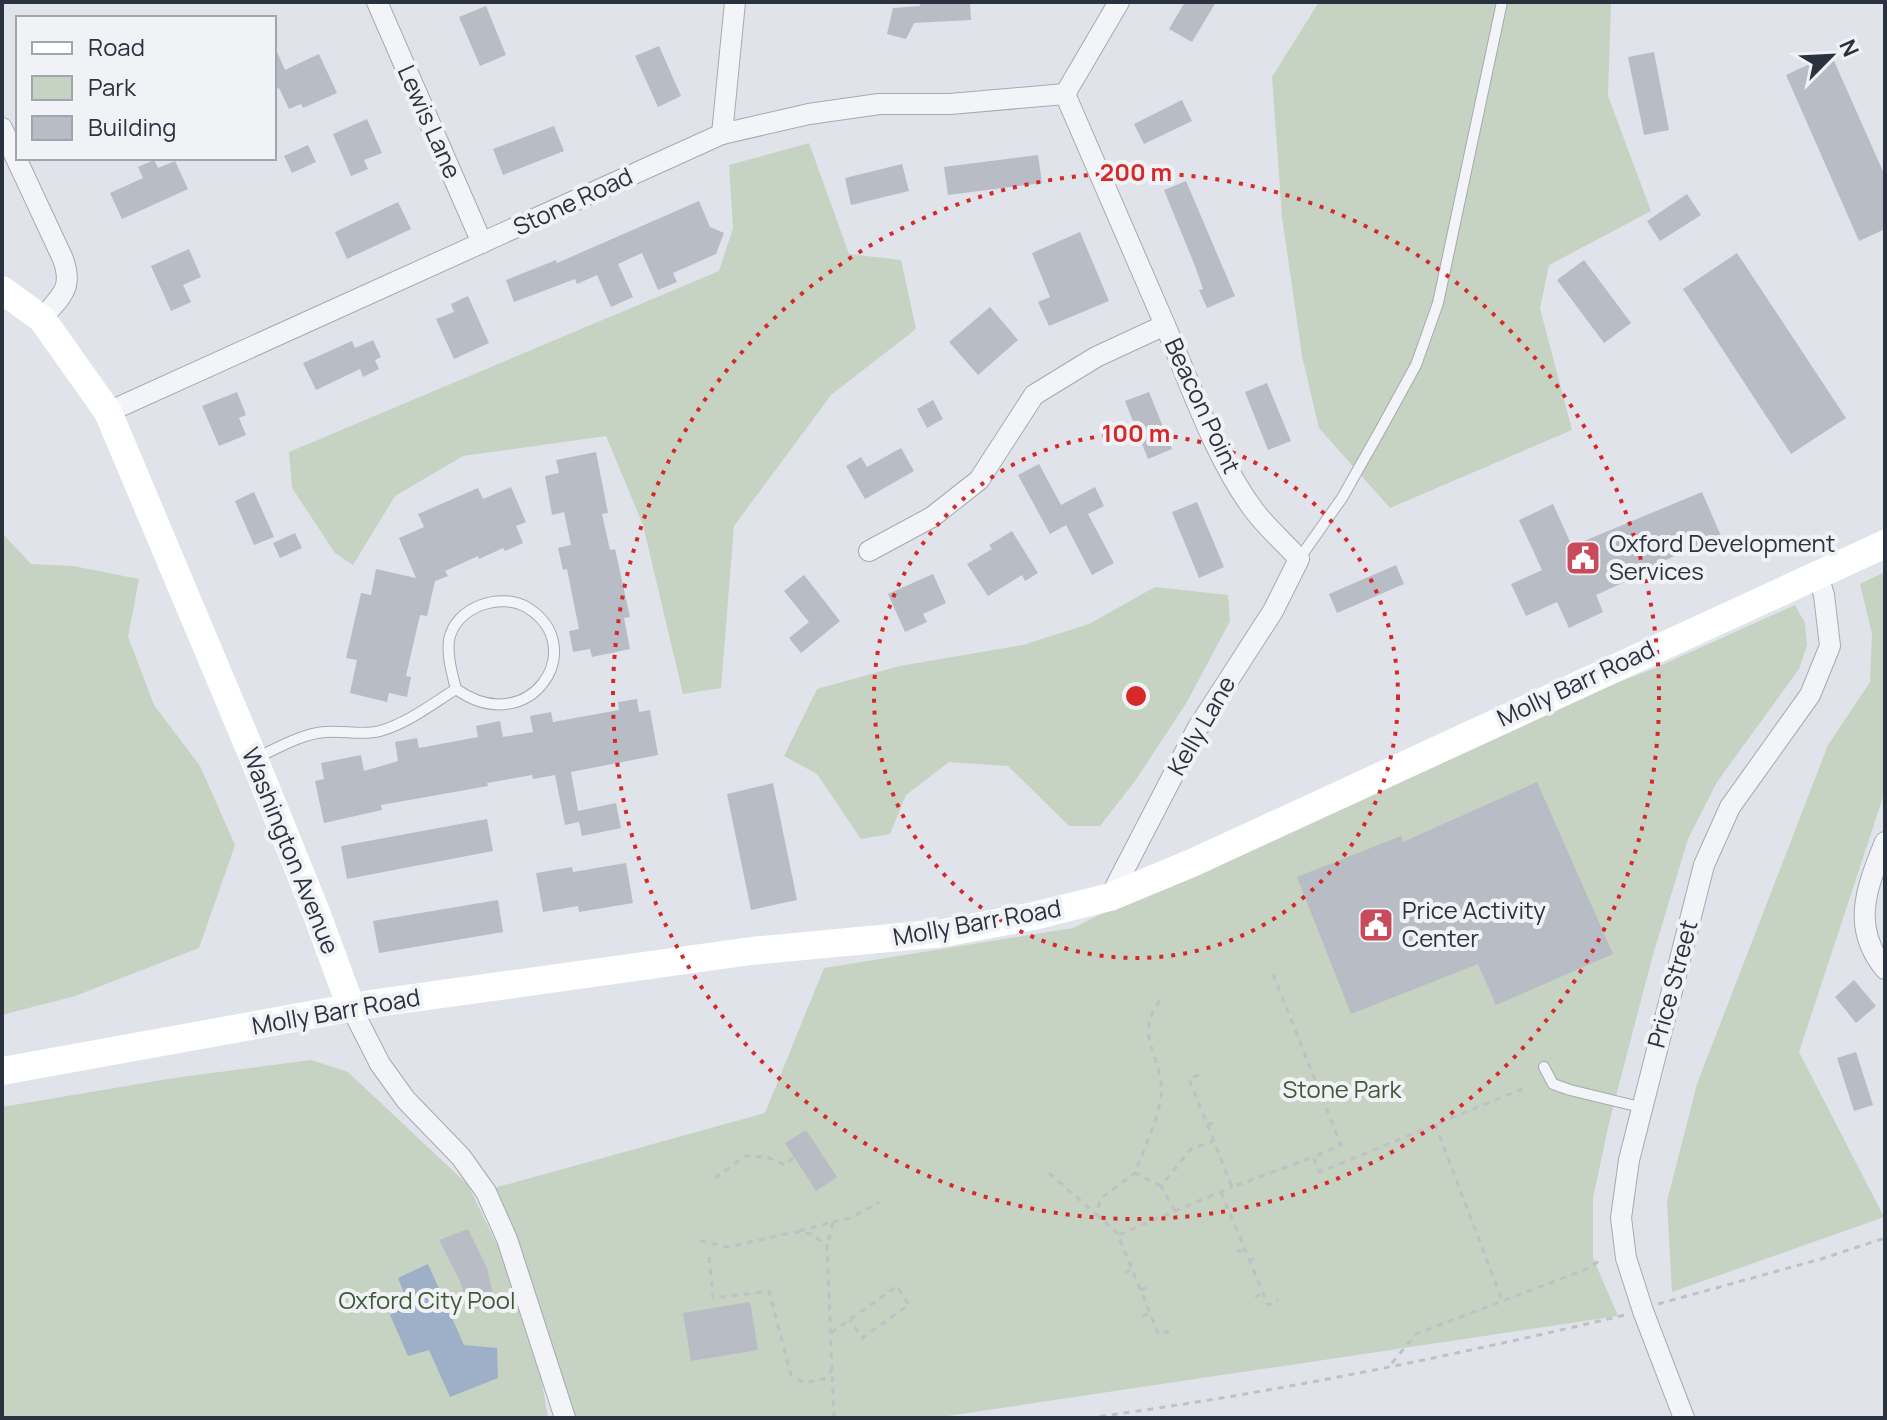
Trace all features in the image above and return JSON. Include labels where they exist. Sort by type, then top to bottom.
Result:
[{"type":"main road","name":"Washington Avenue","points":[[2,290],[42,319],[108,412],[254,759],[351,1007]]},
{"type":"main road","name":"Molly Barr Road","points":[[2,1071],[351,1007],[751,951],[943,933],[1034,916],[1110,897],[1192,863],[1885,544]]},
{"type":"street","name":"Lewis Lane","points":[[377,2],[482,243]]},
{"type":"street","points":[[722,134],[735,2]]},
{"type":"street","points":[[1119,2],[1065,94],[1165,325]]},
{"type":"street","name":"Stone Road","points":[[108,412],[722,134],[809,114],[872,105],[950,104],[1065,94]]},
{"type":"street","points":[[2,128],[16,158]]},
{"type":"street","points":[[17,160],[63,259],[69,280],[42,319]]},
{"type":"street","name":"Beacon Point","points":[[869,551],[932,517],[979,480],[1034,395],[1096,357],[1165,325],[1214,441],[1252,509],[1299,559]]},
{"type":"street","name":"Kelly Lane","points":[[1110,897],[1197,729],[1273,611],[1299,559]]},
{"type":"street","name":"Price Street","points":[[1684,1418],[1626,1258],[1621,1218],[1629,1160],[1704,865],[1730,807],[1810,695],[1826,659],[1830,646],[1828,615],[1818,575]]},
{"type":"street","points":[[1885,842],[1867,887],[1864,922],[1872,954],[1885,969]]},
{"type":"street","name":"Washington Avenue","points":[[351,1007],[380,1064],[406,1100],[461,1157],[486,1192],[507,1239],[565,1418]]},
{"type":"lane","points":[[1299,559],[1342,498],[1416,365],[1438,303],[1502,2]]},
{"type":"lane","points":[[508,600],[527,607],[544,621],[554,650],[552,667],[544,684],[529,697],[513,704],[492,705],[470,699],[456,689],[448,658],[450,637],[458,621],[473,609],[489,602],[508,600]]},
{"type":"lane","points":[[254,759],[305,736],[328,731],[353,735],[379,731],[405,722],[456,689]]},
{"type":"lane","points":[[1544,1067],[1553,1084],[1640,1107]]},
{"type":"path","points":[[1118,1235],[1341,1145],[1273,974]]},
{"type":"path","points":[[1097,1215],[1100,1199],[1135,1173],[1161,1100],[1159,1073],[1146,1029],[1156,1005],[1164,996]]},
{"type":"path","points":[[1199,1075],[1189,1079],[1232,1187]]},
{"type":"path","points":[[1313,1157],[1320,1172],[1527,1087]]},
{"type":"path","points":[[1207,1125],[1217,1121]]},
{"type":"path","points":[[1435,1124],[1502,1300]]},
{"type":"path","points":[[1161,1186],[1191,1149],[1214,1141]]},
{"type":"path","points":[[715,1178],[745,1156],[767,1157],[785,1165],[794,1157]]},
{"type":"path","points":[[1049,1173],[1118,1235],[1159,1335],[1169,1331]]},
{"type":"path","points":[[1135,1173],[1161,1186],[1175,1211]]},
{"type":"path","points":[[1221,1192],[1268,1305],[1278,1300]]},
{"type":"path","points":[[700,1241],[728,1247],[851,1218],[879,1202]]},
{"type":"path","points":[[833,1222],[827,1246],[834,1418]]},
{"type":"path","points":[[795,1232],[812,1234],[827,1246]]},
{"type":"path","points":[[1088,1418],[1173,1406],[1390,1365],[1643,1311],[1666,1301],[1821,1259],[1885,1238]]},
{"type":"path","points":[[1237,1252],[1245,1249]]},
{"type":"path","points":[[1249,1261],[1260,1256]]},
{"type":"path","points":[[709,1257],[713,1298],[769,1291],[791,1375],[805,1383],[824,1379],[832,1370]]},
{"type":"path","points":[[1390,1365],[1416,1334],[1589,1268],[1600,1260]]},
{"type":"path","points":[[1125,1273],[1132,1269]]},
{"type":"path","points":[[831,1333],[897,1286],[909,1305],[862,1338],[850,1320]]},
{"type":"path","points":[[1141,1290],[1151,1286]]},
{"type":"path","points":[[1255,1297],[1263,1293]]},
{"type":"path","points":[[1142,1316],[1150,1313]]},
{"type":"green space","points":[[1319,2],[1611,2],[1608,96],[1651,211],[1549,265],[1540,308],[1572,430],[1390,508],[1319,428],[1302,356],[1282,217],[1272,77]]},
{"type":"green space","points":[[809,143],[849,254],[901,260],[916,329],[831,395],[734,526],[721,688],[683,694],[643,525],[606,436],[463,456],[395,496],[353,565],[335,553],[292,488],[289,452],[719,271],[733,228],[729,165]]},
{"type":"green space","points":[[2,533],[31,564],[73,566],[139,579],[128,637],[154,705],[200,766],[235,845],[199,948],[75,996],[2,1015]]},
{"type":"green space","points":[[1885,572],[1885,791],[1799,1052],[1884,1217],[1672,1292],[1667,1201],[1697,1084],[1828,745],[1870,682],[1872,634],[1860,584]]},
{"type":"green space","points":[[1155,587],[1228,595],[1230,621],[1187,702],[1135,781],[1100,826],[1069,826],[1008,766],[949,762],[906,795],[890,834],[861,839],[817,774],[784,756],[817,689],[900,666],[1023,645],[1089,624]]},
{"type":"green space","name":"Stone Park","points":[[1795,605],[1805,623],[1807,645],[1799,669],[1717,782],[1688,839],[1652,958],[1609,1123],[1593,1198],[1593,1258],[1618,1316],[934,1418],[564,1418],[494,1188],[765,1113],[824,968],[1073,928],[1416,758],[1653,669]]},
{"type":"green space","name":"Oxford City Pool","points":[[311,1060],[348,1072],[468,1185],[503,1257],[541,1377],[548,1418],[2,1418],[2,1107],[174,1078]]},
{"type":"water","points":[[428,1264],[464,1345],[497,1348],[498,1378],[450,1397],[429,1350],[408,1356],[390,1315],[408,1304],[398,1278]]},
{"type":"building","points":[[920,2],[970,2],[971,20],[914,23],[906,39],[887,34],[893,8],[920,6]]},
{"type":"building","points":[[1185,2],[1216,2],[1192,42],[1169,29]]},
{"type":"building","points":[[486,6],[506,55],[480,66],[459,17]]},
{"type":"building","points":[[659,46],[681,96],[658,107],[635,56]]},
{"type":"building","points":[[276,50],[285,70],[319,54],[337,93],[303,108],[301,104],[289,109],[279,88],[276,89]]},
{"type":"building","points":[[1654,52],[1669,130],[1644,135],[1628,57]]},
{"type":"building","points":[[1831,54],[1885,176],[1885,229],[1859,241],[1786,75]]},
{"type":"building","points":[[1182,100],[1192,121],[1144,144],[1134,124]]},
{"type":"building","points":[[367,119],[382,153],[364,160],[368,169],[351,176],[333,134]]},
{"type":"building","points":[[554,126],[564,151],[503,175],[493,149]]},
{"type":"building","points":[[308,145],[316,162],[292,173],[284,156]]},
{"type":"building","points":[[1038,155],[1042,183],[948,195],[944,167]]},
{"type":"building","points":[[154,160],[158,168],[175,161],[188,189],[122,219],[110,193],[143,178],[138,167]]},
{"type":"building","points":[[902,164],[909,191],[851,205],[845,178]]},
{"type":"building","points":[[1186,181],[1235,296],[1207,308],[1199,290],[1203,289],[1195,266],[1164,190]]},
{"type":"building","points":[[1687,194],[1701,215],[1660,241],[1647,221]]},
{"type":"building","points":[[699,201],[710,227],[724,233],[716,254],[673,273],[677,282],[658,290],[642,253],[618,264],[633,297],[611,307],[597,275],[577,284],[575,279],[514,302],[506,280],[556,260],[557,263]]},
{"type":"building","points":[[398,202],[411,229],[347,259],[335,232]]},
{"type":"building","points":[[1080,232],[1109,301],[1049,326],[1038,302],[1050,297],[1032,253]]},
{"type":"building","points":[[189,249],[201,277],[183,285],[191,302],[171,311],[151,266]]},
{"type":"building","points":[[1737,253],[1846,418],[1791,454],[1683,289]]},
{"type":"building","points":[[1584,260],[1631,323],[1604,343],[1557,280]]},
{"type":"building","points":[[468,296],[489,343],[454,359],[436,319],[454,312],[451,304]]},
{"type":"building","points":[[990,307],[1018,340],[978,375],[949,342]]},
{"type":"building","points":[[373,340],[381,357],[375,360],[379,369],[363,377],[360,369],[316,390],[303,363],[352,341],[355,348]]},
{"type":"building","points":[[1267,383],[1291,441],[1268,450],[1245,392]]},
{"type":"building","points":[[237,392],[246,415],[239,418],[246,435],[219,446],[202,406]]},
{"type":"building","points":[[1149,392],[1172,449],[1148,459],[1125,401]]},
{"type":"building","points":[[933,400],[943,419],[927,428],[917,409]]},
{"type":"building","points":[[901,448],[914,471],[865,499],[846,466],[861,457],[867,467]]},
{"type":"building","points":[[596,452],[608,513],[602,514],[610,550],[615,549],[630,617],[624,618],[630,649],[592,657],[590,649],[573,652],[569,631],[579,629],[567,569],[563,570],[558,548],[571,545],[564,512],[552,515],[545,476],[559,473],[556,460]]},
{"type":"building","points":[[1039,464],[1061,505],[1095,487],[1104,506],[1088,514],[1114,563],[1092,575],[1066,525],[1050,534],[1018,475]]},
{"type":"building","points":[[511,487],[526,522],[516,526],[523,543],[479,559],[478,556],[445,571],[448,576],[435,581],[427,616],[420,615],[406,676],[411,677],[407,697],[389,693],[387,702],[350,693],[357,660],[346,658],[361,593],[371,595],[376,569],[416,578],[399,538],[424,527],[418,514],[478,488],[483,499]]},
{"type":"building","points":[[254,492],[274,537],[254,545],[235,501]]},
{"type":"building","name":"Oxford Development Services","points":[[1702,492],[1721,536],[1636,573],[1638,576],[1596,595],[1603,612],[1569,628],[1557,602],[1526,616],[1511,584],[1542,570],[1519,520],[1553,504],[1572,546]]},
{"type":"building","points":[[1197,502],[1224,567],[1199,578],[1172,512]]},
{"type":"building","points":[[1012,531],[1038,573],[1025,581],[1022,575],[988,596],[967,564],[992,549],[989,545]]},
{"type":"building","points":[[295,533],[302,548],[280,558],[273,543]]},
{"type":"building","points":[[1396,565],[1404,584],[1337,613],[1329,594]]},
{"type":"building","points":[[933,574],[946,603],[923,614],[927,622],[905,632],[888,594]]},
{"type":"building","points":[[804,575],[840,621],[801,653],[789,638],[809,622],[784,591]]},
{"type":"building","points":[[637,699],[639,712],[650,710],[658,755],[571,772],[578,811],[616,803],[621,828],[582,836],[579,822],[565,825],[555,775],[533,779],[532,775],[381,805],[382,810],[324,823],[315,781],[324,779],[321,763],[361,755],[364,771],[398,761],[395,742],[417,738],[419,748],[478,737],[476,726],[500,721],[503,737],[533,732],[530,716],[551,712],[553,722],[619,710],[618,702]]},
{"type":"building","points":[[1537,782],[1613,954],[1496,1005],[1478,964],[1351,1014],[1297,877],[1401,836],[1403,842]]},
{"type":"building","points":[[773,783],[797,900],[751,910],[727,794]]},
{"type":"building","points":[[487,819],[493,851],[347,879],[341,846]]},
{"type":"building","points":[[626,863],[633,903],[579,912],[578,906],[543,912],[536,873],[572,867],[573,872]]},
{"type":"building","points":[[498,900],[503,932],[379,953],[373,921]]},
{"type":"building","points":[[1854,980],[1876,1006],[1856,1023],[1835,997]]},
{"type":"building","points":[[1856,1052],[1873,1105],[1854,1111],[1837,1058]]},
{"type":"building","points":[[806,1130],[837,1177],[816,1191],[785,1143]]},
{"type":"building","points":[[468,1229],[487,1268],[495,1304],[469,1311],[460,1281],[439,1240]]},
{"type":"building","points":[[750,1302],[758,1350],[691,1361],[683,1313]]},
{"type":"place","name":"Oxford Development Services","points":[[1583,558]]},
{"type":"place","name":"Price Activity Center","points":[[1376,925]]}]
